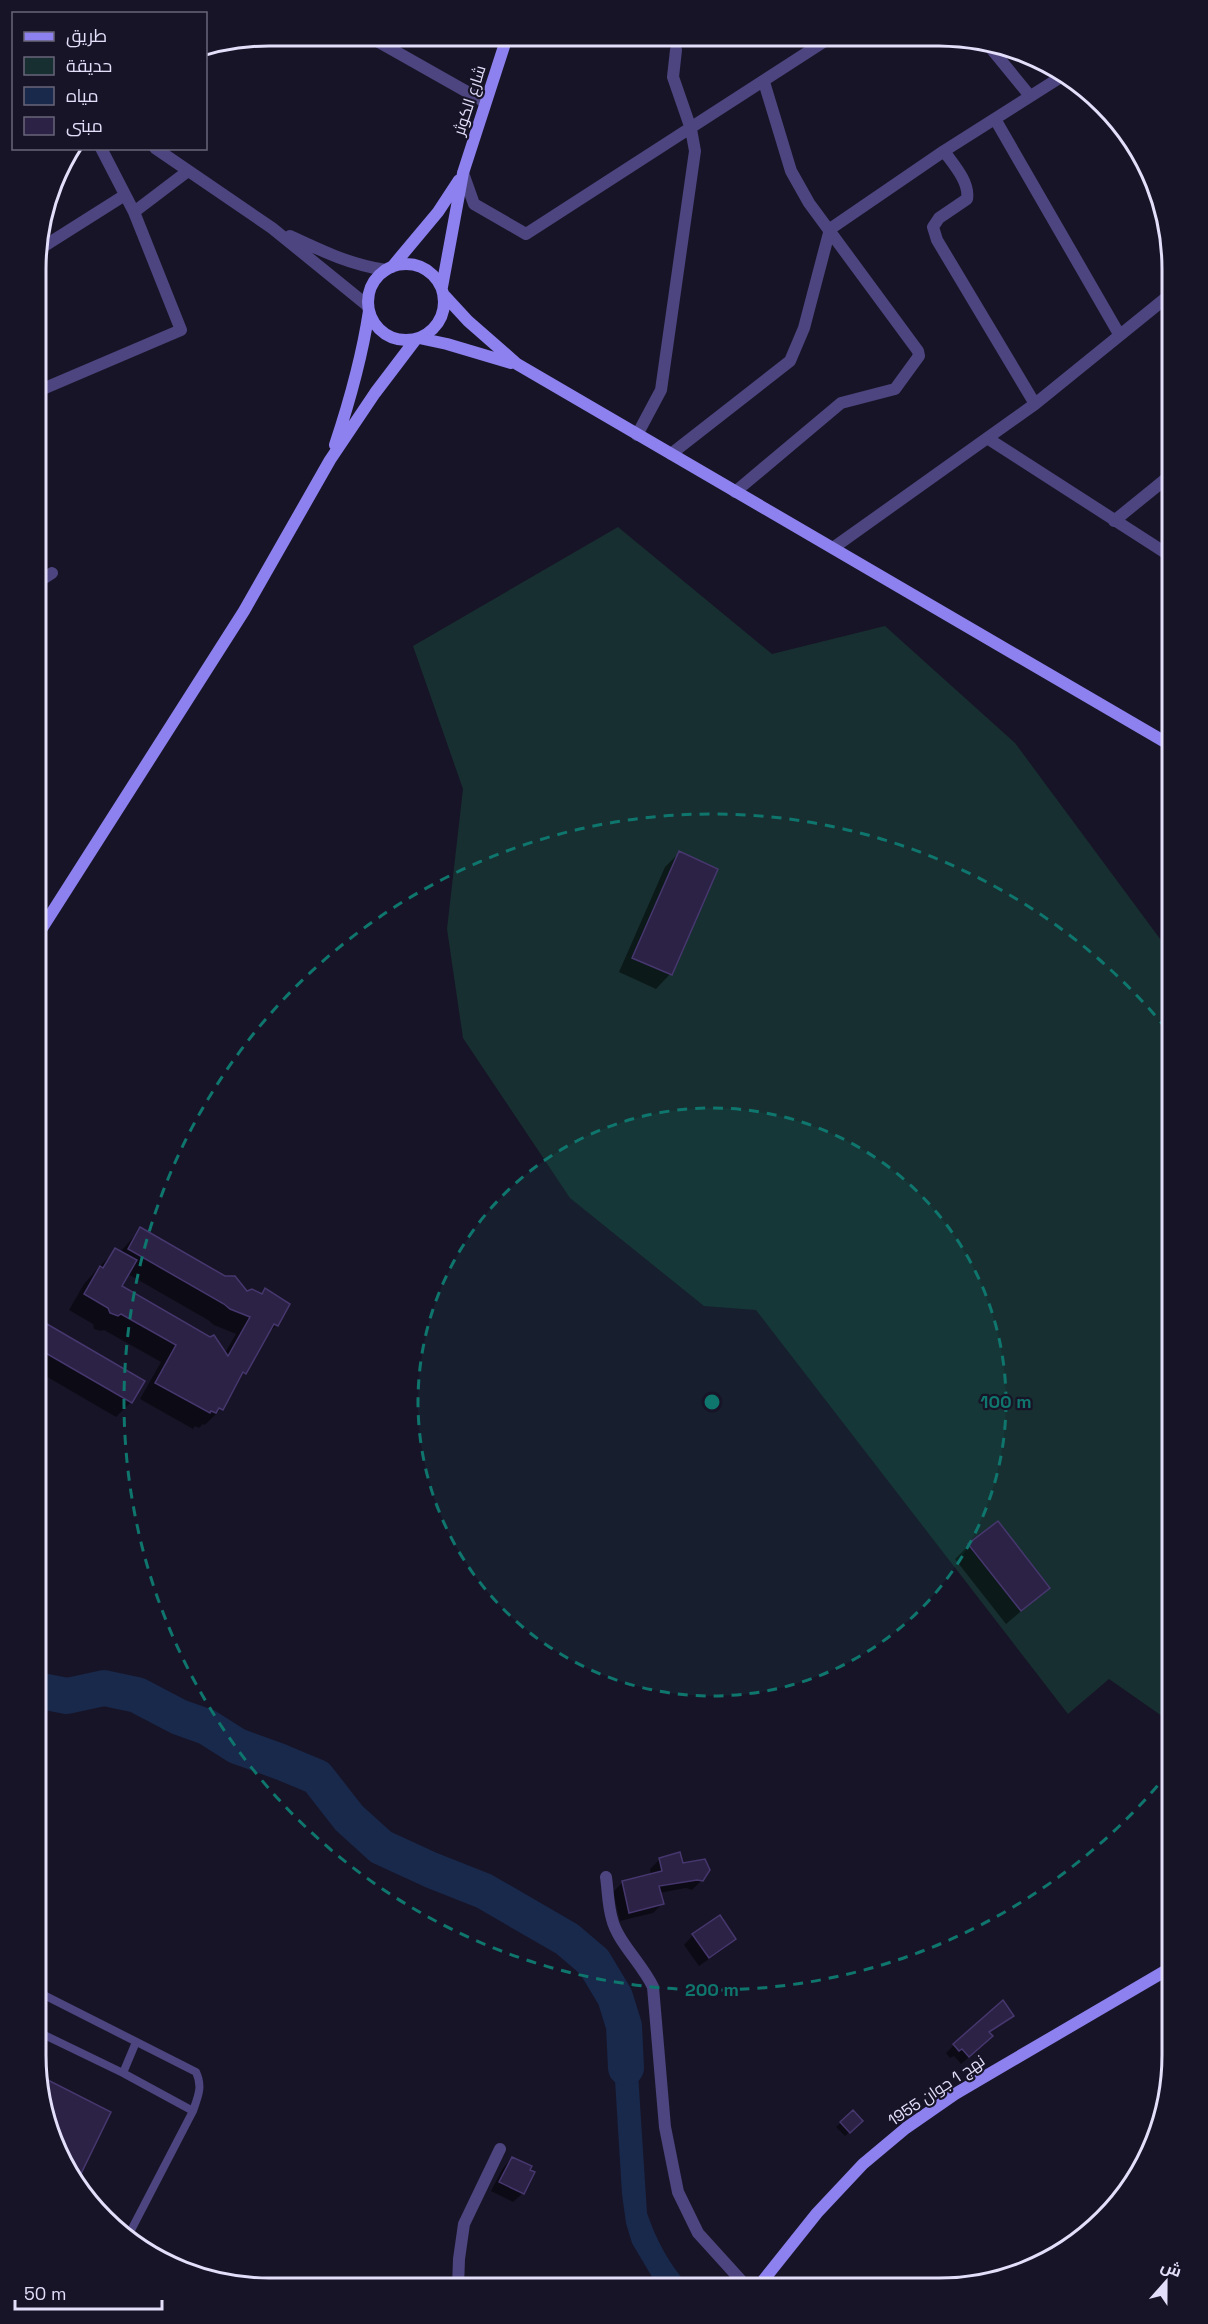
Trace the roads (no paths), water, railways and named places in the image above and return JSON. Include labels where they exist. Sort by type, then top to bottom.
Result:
[{"type":"main road","name":"شارع الكوثر","points":[[463,173],[504,47]]},
{"type":"main road","points":[[330,460],[354,388],[362,354],[372,285],[438,213],[463,173]]},
{"type":"main road","points":[[46,922],[244,611],[330,460],[375,393],[418,338],[437,326],[444,306],[443,291],[447,250],[463,173]]},
{"type":"main road","points":[[389,268],[404,264],[416,265],[426,270],[435,277],[443,291],[468,321],[517,364],[1162,740]]},
{"type":"main road","points":[[369,308],[373,321],[392,337],[404,340],[418,338],[447,344],[517,364]]},
{"type":"main road","name":"نهج 1 جوان 1955","points":[[766,2278],[817,2213],[863,2164],[906,2128],[955,2094],[1162,1973]]},
{"type":"street","points":[[388,47],[485,102]]},
{"type":"street","points":[[463,173],[474,204],[526,234],[816,47]]},
{"type":"street","points":[[637,435],[662,390],[695,151],[691,129],[673,77],[676,50]]},
{"type":"street","points":[[997,54],[1030,96]]},
{"type":"street","points":[[671,454],[790,361],[804,328],[830,229],[944,151],[1056,80]]},
{"type":"street","points":[[735,492],[841,403],[895,389],[919,356],[918,351],[809,203],[791,171],[764,82]]},
{"type":"street","points":[[995,119],[1119,334]]},
{"type":"street","points":[[46,388],[182,330],[134,212],[102,150]]},
{"type":"street","points":[[158,150],[272,228],[369,308]]},
{"type":"street","points":[[944,151],[968,187],[968,195],[967,199],[939,218],[933,226],[937,240],[1035,404]]},
{"type":"street","points":[[134,212],[188,171]]},
{"type":"street","points":[[48,244],[125,195]]},
{"type":"street","points":[[272,228],[334,257],[362,266],[389,268]]},
{"type":"street","points":[[833,548],[1035,404],[1162,301]]},
{"type":"street","points":[[987,438],[1162,551]]},
{"type":"street","points":[[1114,521],[1162,482]]},
{"type":"street","points":[[46,577],[52,573]]},
{"type":"street","points":[[606,1877],[612,1920],[616,1930],[654,1987],[665,2127],[678,2192],[698,2233],[738,2278]]},
{"type":"street","points":[[458,2278],[464,2224],[500,2149]]},
{"type":"lane","points":[[46,1996],[196,2072],[201,2089],[193,2111],[132,2229]]},
{"type":"lane","points":[[46,2036],[123,2073],[193,2111]]},
{"type":"lane","points":[[123,2073],[136,2042]]},
{"type":"water","points":[[639,2014],[635,2026],[647,2213],[664,2252],[683,2278],[653,2278],[632,2243],[626,2223],[622,2194],[612,2031],[605,2022]]},
{"type":"waterway","points":[[46,1692],[67,1696],[104,1688],[137,1695],[179,1717],[207,1727],[237,1746],[317,1777],[349,1818],[381,1847],[484,1891],[567,1939],[594,1962],[615,1997],[624,2026],[626,2068]]}]
